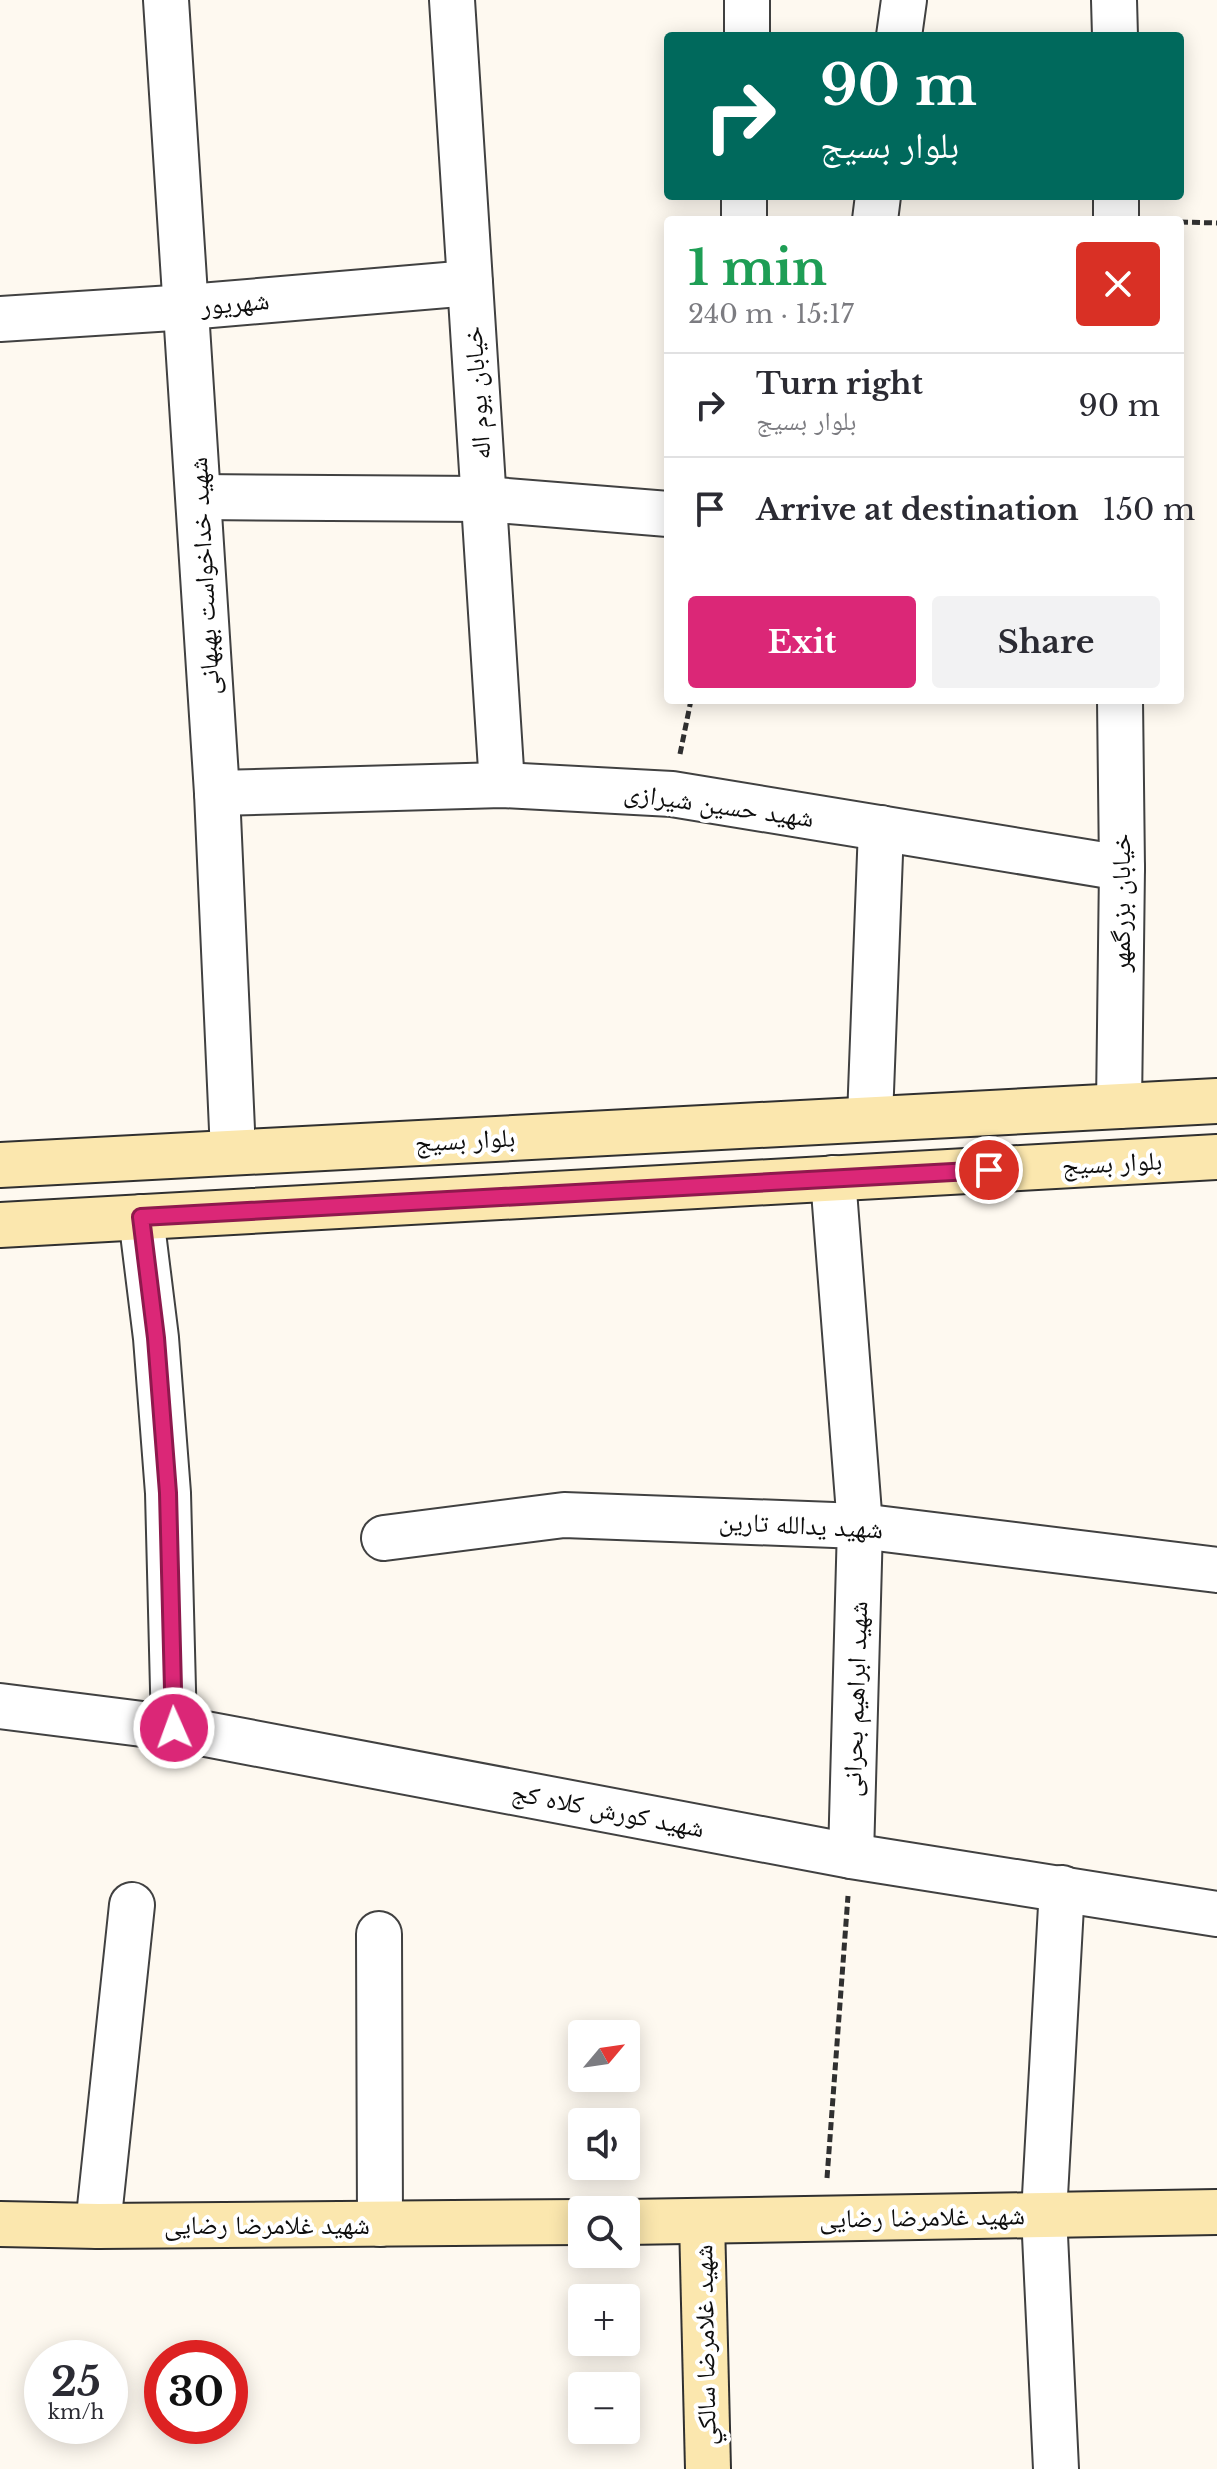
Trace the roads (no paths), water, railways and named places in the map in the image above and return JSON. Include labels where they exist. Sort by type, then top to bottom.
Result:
[{"type":"main road","name":"بلوار بسیج","points":[[0,1165],[1217,1101]]},
{"type":"main road","name":"بلوار بسیج","points":[[0,1225],[1217,1157]]},
{"type":"main road","name":"شهید غلامرضا رضایی","points":[[640,2222],[1217,2212]]},
{"type":"main road","name":"شهید غلامرضا سالکي","points":[[702,2221],[708,2469]]},
{"type":"main road","name":"شهید غلامرضا رضایی","points":[[0,2224],[568,2222]]},
{"type":"street","name":"شهید خداخواست بهبهانی","points":[[166,0],[217,793],[233,1152]]},
{"type":"street","name":"خیابان یوم اله","points":[[452,0],[502,785]]},
{"type":"street","points":[[747,0],[747,32]]},
{"type":"street","points":[[900,32],[904,0]]},
{"type":"street","points":[[1114,0],[1115,32]]},
{"type":"street","name":"شهریور","points":[[0,319],[470,283]]},
{"type":"street","points":[[199,497],[484,499],[664,514]]},
{"type":"street","name":"خیابان بزرگمهر","points":[[1119,1106],[1120,704]]},
{"type":"street","name":"شهید حسین شیرازی","points":[[217,793],[502,785],[672,794],[1122,868]]},
{"type":"street","points":[[870,1118],[881,828]]},
{"type":"street","name":"شهید ابراهیم بحرانی","points":[[833,1178],[860,1526],[851,1856]]},
{"type":"street","points":[[141,1217],[156,1338],[168,1493],[174,1728]]},
{"type":"street","name":"شهید یدالله تارین","points":[[384,1538],[564,1515],[860,1526],[1217,1570]]},
{"type":"street","name":"شهید کورش کلاه کج","points":[[0,1706],[174,1728],[851,1856],[1217,1914]]},
{"type":"street","points":[[1056,2469],[1044,2214],[1062,1888]]},
{"type":"street","points":[[98,2226],[132,1905]]},
{"type":"street","points":[[379,1934],[380,2224]]}]
